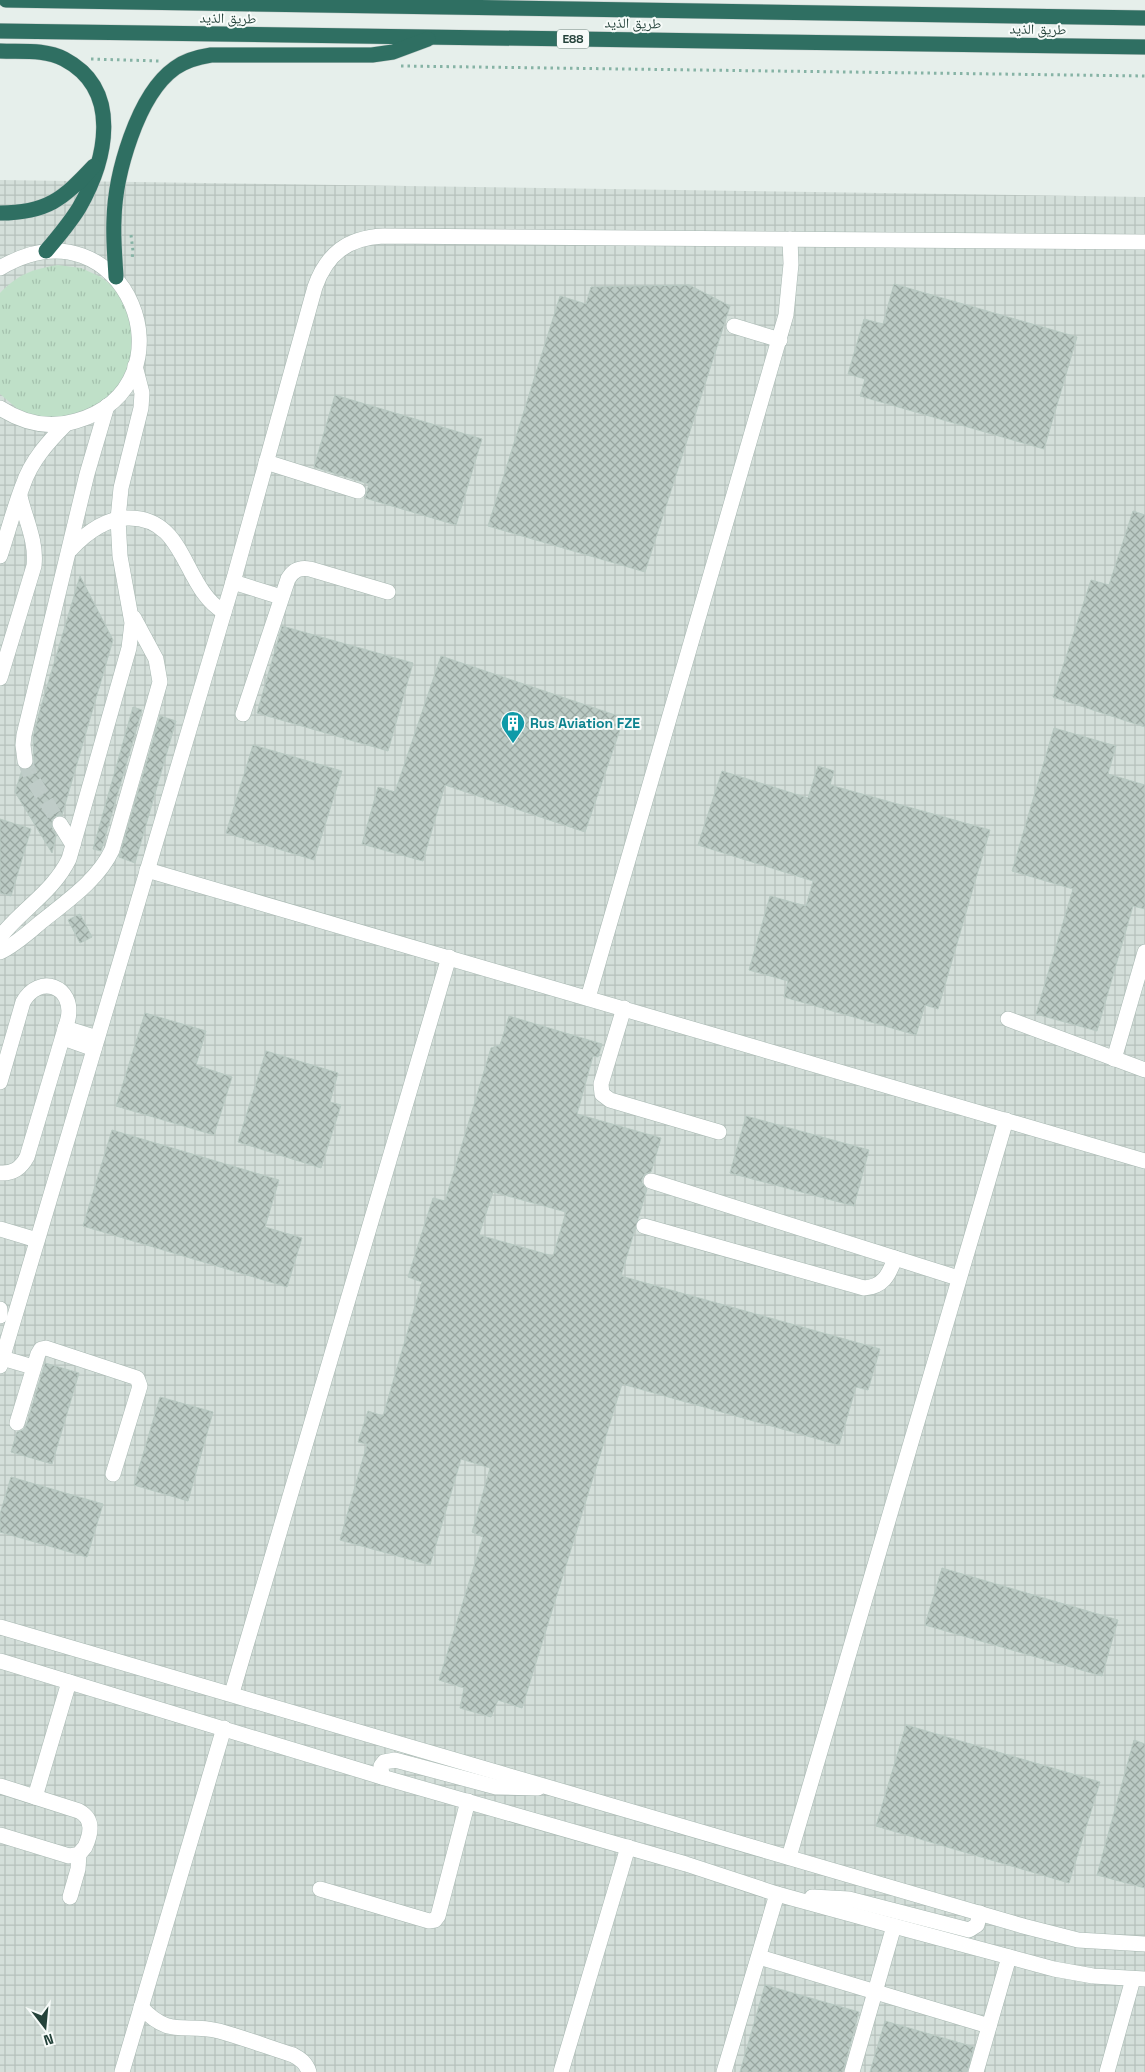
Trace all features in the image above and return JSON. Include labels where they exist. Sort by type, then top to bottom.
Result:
[{"type":"highway","name":"طريق الذيد","points":[[6,0],[1145,18]]},
{"type":"highway","name":"طريق الذيد","points":[[0,31],[1145,47]]},
{"type":"highway","points":[[116,277],[114,220],[116,192],[122,164],[131,137],[157,86],[170,72],[186,62],[211,55],[372,55],[414,46],[434,37]]},
{"type":"highway","points":[[0,51],[40,53],[63,59],[88,78],[102,106],[105,121],[104,137],[98,161],[79,207],[66,228],[46,251]]},
{"type":"highway","points":[[0,213],[33,211],[53,203],[71,191],[98,161]]},
{"type":"street","points":[[34,1367],[1,1362],[233,582],[320,272],[334,254],[353,242],[368,237],[384,236],[1145,242]]},
{"type":"street","points":[[588,998],[780,340],[790,290],[790,239]]},
{"type":"street","points":[[0,268],[17,258],[46,251],[84,256],[101,265],[116,277],[127,292],[135,309],[139,337],[135,366],[128,381],[119,395],[87,418],[66,424],[49,425],[32,423],[0,408]]},
{"type":"street","points":[[0,257],[17,258]]},
{"type":"street","points":[[734,326],[780,340]]},
{"type":"street","points":[[0,937],[58,878],[69,859],[129,648],[132,623],[131,611],[120,556],[118,518],[121,488],[141,408],[142,393],[135,366]]},
{"type":"street","points":[[24,761],[24,734],[87,474],[106,406]]},
{"type":"street","points":[[0,556],[23,484],[34,462],[48,442],[66,424]]},
{"type":"street","points":[[266,462],[358,491]]},
{"type":"street","points":[[0,678],[36,555],[20,496]]},
{"type":"street","points":[[70,550],[83,536],[100,525],[118,518],[136,518],[155,524],[170,535],[205,596],[216,608],[224,612]]},
{"type":"street","points":[[243,714],[290,574],[299,568],[305,568],[388,592]]},
{"type":"street","points":[[233,582],[281,597]]},
{"type":"street","points":[[0,952],[18,941],[78,891],[100,870],[112,850],[160,682],[156,659],[131,611]]},
{"type":"street","points":[[60,824],[73,845]]},
{"type":"street","points":[[147,870],[1144,1159]]},
{"type":"street","points":[[1114,1059],[1145,952]]},
{"type":"street","points":[[232,1693],[449,957]]},
{"type":"street","points":[[0,1082],[23,1002],[28,994],[35,988],[45,985],[54,987],[62,992],[68,1000],[70,1009],[27,1157],[15,1171],[0,1173]]},
{"type":"street","points":[[624,1008],[601,1084],[602,1094],[610,1100],[719,1132]]},
{"type":"street","points":[[1008,1020],[1145,1070]]},
{"type":"street","points":[[64,1033],[95,1044]]},
{"type":"street","points":[[789,1857],[1006,1120]]},
{"type":"street","points":[[651,1181],[958,1278]]},
{"type":"street","points":[[644,1226],[864,1288],[872,1288],[886,1279],[895,1258]]},
{"type":"street","points":[[0,1229],[37,1240]]},
{"type":"street","points":[[0,1309],[0,1316]]},
{"type":"street","points":[[17,1422],[39,1351],[44,1348],[135,1377],[139,1380],[140,1386],[112,1474]]},
{"type":"street","points":[[0,1627],[232,1693],[980,1913],[1078,1940],[1145,1944]]},
{"type":"street","points":[[0,1661],[382,1777],[628,1847],[778,1894],[1054,1969],[1093,1976],[1139,1978],[1106,2072]]},
{"type":"street","points":[[35,1797],[68,1682]]},
{"type":"street","points":[[122,2072],[224,1728]]},
{"type":"street","points":[[382,1777],[381,1766],[384,1762],[394,1760],[496,1787],[530,1789],[549,1787]]},
{"type":"street","points":[[0,1786],[79,1811],[86,1816],[90,1830],[85,1847],[79,1854],[78,1869],[70,1897]]},
{"type":"street","points":[[320,1889],[429,1921],[435,1920],[438,1916],[468,1801]]},
{"type":"street","points":[[0,1835],[69,1856],[79,1854]]},
{"type":"street","points":[[561,2072],[628,1847]]},
{"type":"street","points":[[724,2072],[778,1894]]},
{"type":"street","points":[[798,1898],[849,1899],[969,1930],[977,1925],[980,1913]]},
{"type":"street","points":[[852,2072],[894,1926]]},
{"type":"street","points":[[759,1957],[989,2026]]},
{"type":"street","points":[[976,2072],[1009,1957]]},
{"type":"street","points":[[141,2007],[158,2023],[169,2027],[218,2031],[293,2055],[301,2059],[309,2072]]},
{"type":"path","points":[[63,59],[186,62]]},
{"type":"path","points":[[397,66],[1145,76]]},
{"type":"path","points":[[130,233],[133,250],[130,267]]},
{"type":"shaded area","points":[[0,180],[1145,197],[1145,2072],[0,2072]]},
{"type":"green space","points":[[58,265],[81,268],[101,277],[118,291],[131,311],[134,366],[101,409],[44,420],[20,411],[0,394],[0,293],[13,281],[26,273]]},
{"type":"building","points":[[894,284],[1077,337],[1044,449],[860,396],[865,379],[848,374],[864,319],[883,324]]},
{"type":"building","points":[[689,285],[730,306],[645,572],[488,526],[560,296],[586,304],[591,287]]},
{"type":"building","points":[[335,395],[482,439],[456,525],[365,498],[369,484],[314,467]]},
{"type":"building","points":[[1133,511],[1145,515],[1145,727],[1053,697],[1091,580],[1109,585]]},
{"type":"building","points":[[80,576],[113,640],[62,815],[56,816],[52,820],[52,828],[56,836],[52,853],[15,792],[22,770],[30,769],[34,764],[33,737]]},
{"type":"building","points":[[282,626],[413,663],[388,751],[257,713]]},
{"type":"building","name":"Rus Aviation FZE","points":[[441,656],[624,718],[585,832],[445,785],[423,861],[362,844],[378,787],[395,792]]},
{"type":"building","points":[[133,707],[142,710],[101,851],[93,849]]},
{"type":"building","points":[[160,716],[176,721],[135,863],[119,857]]},
{"type":"building","points":[[1054,728],[1116,746],[1108,774],[1145,785],[1145,909],[1133,906],[1097,1031],[1036,1014],[1073,889],[1012,871]]},
{"type":"building","points":[[253,745],[342,771],[314,860],[226,833]]},
{"type":"building","points":[[818,766],[834,771],[830,785],[990,830],[938,1009],[925,1005],[916,1035],[784,997],[788,981],[749,970],[770,896],[806,906],[813,881],[698,845],[722,771],[808,798]]},
{"type":"building","points":[[0,819],[31,829],[11,896],[0,893]]},
{"type":"building","points":[[80,914],[92,937],[80,943],[68,920]]},
{"type":"building","points":[[145,1013],[206,1031],[196,1065],[232,1077],[214,1135],[116,1106]]},
{"type":"building","points":[[509,1016],[602,1044],[598,1057],[593,1056],[577,1114],[661,1138],[651,1172],[645,1174],[642,1179],[642,1183],[647,1189],[621,1276],[880,1349],[868,1390],[856,1387],[839,1445],[622,1384],[522,1708],[498,1700],[491,1717],[460,1708],[464,1688],[439,1680],[483,1537],[472,1532],[490,1468],[461,1459],[430,1565],[340,1540],[367,1444],[358,1442],[368,1411],[383,1416],[422,1282],[408,1277],[433,1198],[445,1201],[491,1048],[500,1045]],"holes":[[[493,1192],[566,1212],[553,1256],[479,1235]]]},
{"type":"building","points":[[266,1051],[338,1073],[330,1102],[341,1105],[321,1168],[238,1142]]},
{"type":"building","points":[[746,1116],[869,1150],[854,1206],[730,1173]]},
{"type":"building","points":[[112,1130],[279,1180],[265,1227],[302,1238],[287,1287],[83,1226]]},
{"type":"building","points":[[45,1363],[79,1373],[52,1464],[11,1452],[17,1432],[23,1430],[26,1426]]},
{"type":"building","points":[[160,1397],[213,1412],[188,1501],[134,1485]]},
{"type":"building","points":[[11,1477],[103,1504],[87,1557],[0,1532],[0,1514]]},
{"type":"building","points":[[942,1568],[1118,1620],[1102,1676],[925,1625]]},
{"type":"building","points":[[906,1725],[1100,1782],[1069,1883],[876,1826]]},
{"type":"building","points":[[1134,1740],[1145,1744],[1145,1888],[1097,1875]]},
{"type":"building","points":[[765,1985],[859,2012],[843,2072],[740,2072]]},
{"type":"building","points":[[885,2021],[974,2047],[967,2072],[870,2072]]},
{"type":"tunnel","points":[[25,761],[31,777],[60,824]]},
{"type":"place","name":"Rus Aviation FZE","points":[[513,744]]}]
